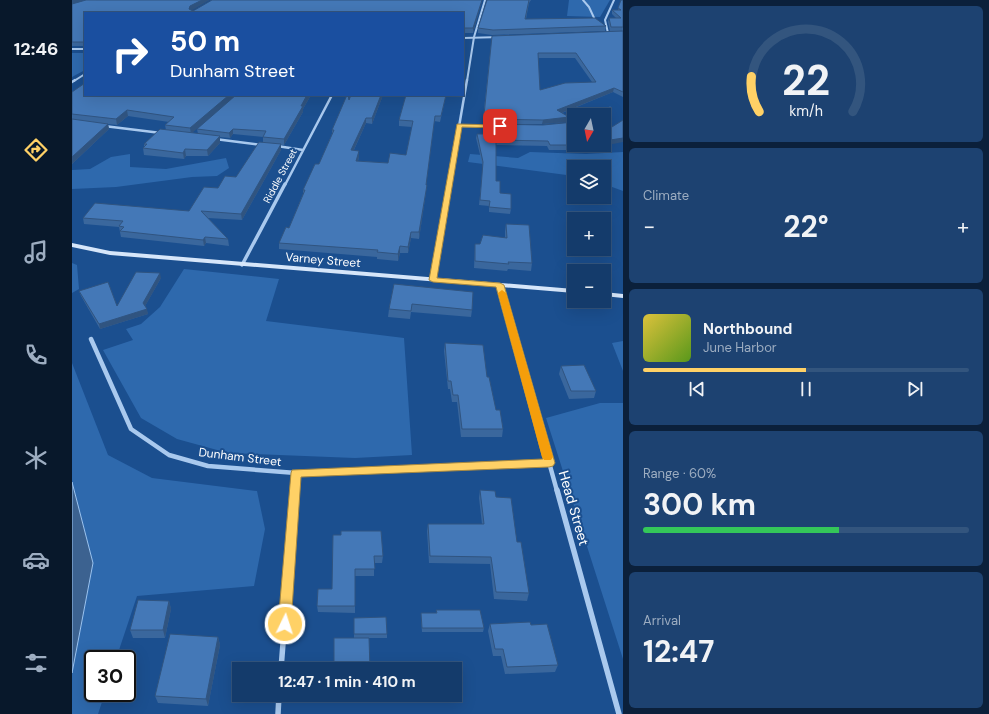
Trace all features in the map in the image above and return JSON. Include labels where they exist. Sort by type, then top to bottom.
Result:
[{"type":"main road","name":"Varney Street","points":[[72,245],[110,253],[567,290]]},
{"type":"main road","points":[[611,295],[623,296]]},
{"type":"street","points":[[433,280],[474,38],[485,0]]},
{"type":"street","points":[[583,0],[598,24]]},
{"type":"street","points":[[608,34],[604,26],[604,18],[614,0]]},
{"type":"street","points":[[601,34],[613,33]]},
{"type":"street","points":[[464,38],[506,36]]},
{"type":"street","points":[[72,49],[84,49]]},
{"type":"street","points":[[72,82],[84,75]]},
{"type":"street","name":"Riddle Street","points":[[242,265],[331,96]]},
{"type":"street","points":[[102,126],[162,133]]},
{"type":"street","points":[[459,126],[496,126]]},
{"type":"street","points":[[207,138],[303,150]]},
{"type":"street","name":"Head Street","points":[[500,285],[620,714]]},
{"type":"street","name":"Dunham Street","points":[[91,339],[131,429],[169,455],[208,466],[296,473],[549,463]]},
{"type":"street","points":[[282,662],[296,473]]},
{"type":"street","points":[[278,714],[279,702]]},
{"type":"shaded area","points":[[569,0],[610,0],[600,17],[567,16]]},
{"type":"shaded area","points":[[72,53],[84,53],[84,71],[72,77]]},
{"type":"shaded area","points":[[530,152],[586,154],[623,152],[623,191],[611,187],[611,160],[567,160],[567,175],[468,162],[470,154],[518,158]]},
{"type":"shaded area","points":[[130,154],[130,167],[166,169],[226,158],[229,168],[217,176],[192,177],[116,187],[72,189],[72,170],[90,169],[111,157]]},
{"type":"shaded area","points":[[72,263],[77,265],[79,289],[72,293]]},
{"type":"shaded area","points":[[184,269],[279,279],[266,321],[404,338],[412,455],[355,458],[228,453],[177,439],[141,418],[103,350],[133,340],[126,329],[141,324],[160,307]]},
{"type":"shaded area","points":[[623,341],[623,371],[612,343]]},
{"type":"shaded area","points":[[72,363],[108,455],[152,478],[257,491],[265,529],[254,586],[137,596],[119,650],[84,650],[84,702],[102,702],[98,714],[72,714],[72,673],[93,563],[72,482]]},
{"type":"shaded area","points":[[600,403],[623,403],[623,659],[546,418]]},
{"type":"shaded area","points":[[72,482],[93,563],[72,673]]},
{"type":"building","points":[[86,0],[202,0],[190,6],[189,9],[193,11],[212,0],[482,0],[473,28],[464,28],[464,12],[84,12],[83,42],[72,42],[72,4]]},
{"type":"building","points":[[487,0],[529,0],[525,19],[595,18],[606,26],[493,30],[478,28]]},
{"type":"building","points":[[621,0],[623,0],[623,27],[611,27],[609,18],[621,18],[612,10],[621,10],[618,8]]},
{"type":"building","points":[[623,31],[623,92],[614,88],[557,110],[567,117],[543,120],[485,119],[484,115],[492,36]],"holes":[[[538,53],[576,53],[596,82],[565,83],[540,90]]]},
{"type":"building","points":[[84,84],[84,96],[228,96],[190,128],[165,125],[174,117],[127,110],[116,119],[72,114],[72,92]]},
{"type":"building","points":[[235,96],[306,96],[301,106],[303,106],[284,139],[263,137],[266,131],[233,129],[229,133],[197,129]]},
{"type":"building","points":[[347,96],[348,96],[349,100],[351,96],[381,96],[372,118],[366,118],[351,150],[359,151],[356,161],[388,163],[390,153],[406,155],[413,121],[399,120],[406,96],[446,96],[441,116],[435,116],[427,185],[419,232],[411,232],[408,247],[400,246],[398,254],[377,252],[378,250],[279,243],[286,227],[289,228],[305,190],[303,190],[315,164],[319,164],[334,130],[332,130]]},
{"type":"building","points":[[72,119],[108,124],[72,157]]},
{"type":"building","points":[[623,120],[623,138],[611,140],[611,128]]},
{"type":"building","points":[[567,123],[567,145],[550,145],[548,141],[496,140],[496,181],[500,181],[500,193],[511,194],[511,209],[489,207],[490,201],[480,200],[483,162],[477,134],[489,134],[486,124],[543,125]]},
{"type":"building","points":[[160,129],[220,136],[207,150],[185,149],[183,153],[143,148],[147,144],[144,144]]},
{"type":"building","points":[[259,142],[281,144],[241,214],[201,211],[228,239],[205,237],[203,240],[120,231],[124,227],[119,226],[123,221],[83,218],[95,203],[189,211],[204,187],[218,188],[225,176],[236,177]]},
{"type":"building","points":[[506,224],[529,225],[532,263],[508,262],[509,264],[475,261],[475,244],[480,244],[483,235],[507,238]]},
{"type":"building","points":[[136,272],[160,273],[143,303],[147,309],[99,324],[79,291],[108,282],[117,306]]},
{"type":"building","points":[[394,284],[473,292],[472,310],[412,304],[411,311],[389,309]]},
{"type":"building","points":[[445,343],[483,345],[487,377],[489,377],[496,410],[500,410],[503,429],[462,429],[458,395],[453,395],[451,381],[448,381]]},
{"type":"building","points":[[584,365],[596,391],[571,391],[561,366]]},
{"type":"building","points":[[480,490],[495,491],[496,497],[511,498],[517,542],[521,542],[529,593],[496,592],[491,557],[430,556],[428,524],[484,524]]},
{"type":"building","points":[[341,531],[381,531],[383,556],[374,556],[375,569],[355,569],[355,606],[317,606],[318,589],[332,589],[333,535],[341,535]]},
{"type":"building","points":[[138,600],[169,601],[163,630],[130,630]]},
{"type":"building","points":[[436,610],[480,610],[484,628],[422,628],[421,613],[437,613]]},
{"type":"building","points":[[386,617],[387,634],[354,634],[354,618]]},
{"type":"building","points":[[530,622],[531,625],[547,624],[558,665],[507,667],[503,649],[495,649],[490,624]]},
{"type":"building","points":[[170,634],[218,637],[206,699],[155,696]]},
{"type":"building","points":[[334,638],[369,638],[370,662],[334,662]]},
{"type":"slow traffic","points":[[502,293],[548,457]]},
{"type":"route","points":[[285,624],[296,473],[549,463],[500,285],[433,280],[459,126],[500,126]]}]
